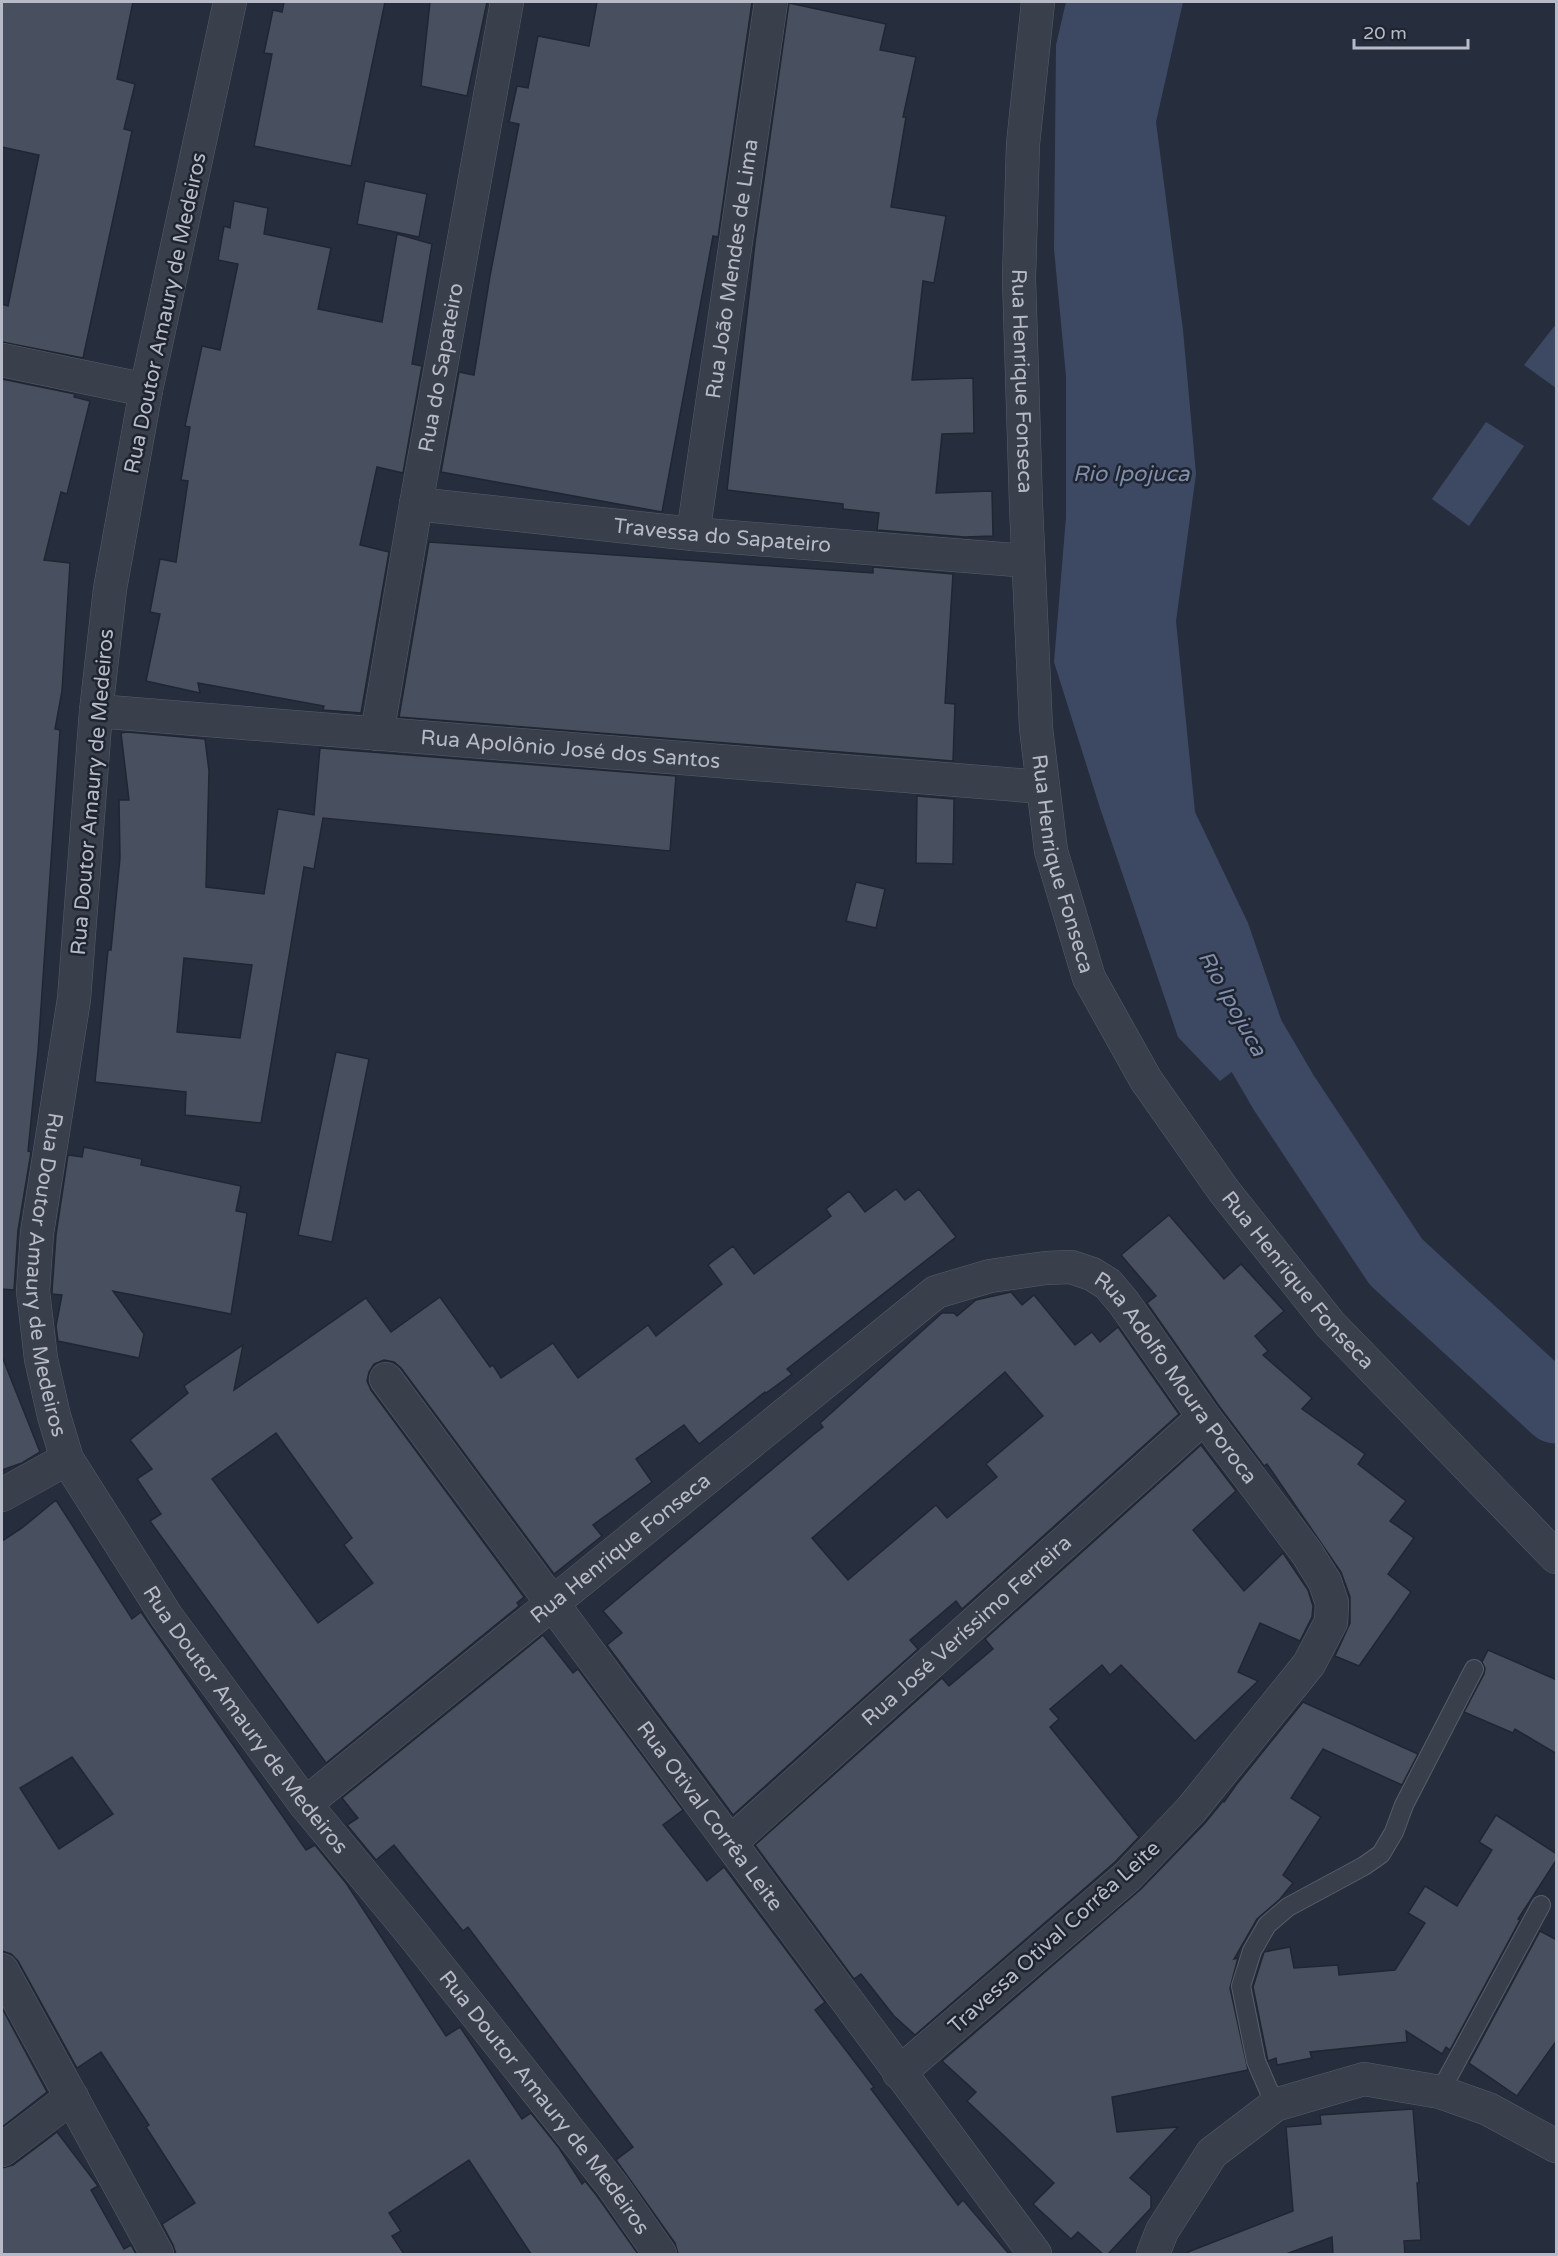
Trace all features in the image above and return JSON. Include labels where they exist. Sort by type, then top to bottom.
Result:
[{"type":"street","name":"Rua Doutor Amaury de Medeiros","points":[[230,2],[146,390],[110,588],[96,711],[74,999],[39,1222],[33,1291],[41,1359],[67,1459],[167,1617],[305,1804],[411,1932],[612,2185],[660,2254]]},
{"type":"street","name":"Rua do Sapateiro","points":[[377,734],[416,504],[507,2]]},
{"type":"street","name":"Rua João Mendes de Lima","points":[[693,534],[771,2]]},
{"type":"street","name":"Rua Henrique Fonseca","points":[[1038,2],[1023,144],[1019,278],[1036,728],[1051,851],[1089,978],[1146,1080],[1224,1191],[1330,1324],[1557,1557]]},
{"type":"street","points":[[2,360],[146,390]]},
{"type":"street","name":"Travessa do Sapateiro","points":[[416,504],[693,534],[1028,561]]},
{"type":"street","name":"Rua Apolônio José dos Santos","points":[[96,711],[1043,787]]},
{"type":"street","name":"Rua Adolfo Moura Poroca","points":[[936,1292],[990,1276],[1046,1268],[1071,1268],[1092,1274],[1108,1284],[1313,1563],[1325,1582],[1332,1603],[1331,1622]]},
{"type":"street","name":"Rua Henrique Fonseca","points":[[305,1804],[936,1292]]},
{"type":"street","name":"Rua Otival Corrêa Leite","points":[[386,1378],[1035,2254]]},
{"type":"street","name":"Rua José Veríssimo Ferreira","points":[[730,1843],[1204,1417]]},
{"type":"street","points":[[2,1495],[67,1459]]},
{"type":"street","name":"Travessa Otival Corrêa Leite","points":[[899,2073],[1128,1876],[1191,1810],[1309,1664],[1331,1622]]},
{"type":"street","points":[[2,1971],[157,2254]]},
{"type":"street","points":[[1153,2254],[1162,2231],[1212,2153],[1275,2105],[1364,2079],[1440,2092],[1488,2109],[1557,2146]]},
{"type":"street","points":[[2,2150],[72,2097]]},
{"type":"lane","points":[[1275,2105],[1256,2061],[1241,1986],[1252,1951],[1267,1924],[1288,1907],[1364,1866],[1381,1854],[1474,1669]]},
{"type":"lane","points":[[1440,2092],[1541,1905]]},
{"type":"water","name":"Rio Ipojuca","points":[[1066,2],[1183,2],[1156,122],[1183,330],[1196,474],[1176,621],[1195,812],[1248,923],[1285,1031],[1220,1081],[1178,1037],[1100,808],[1054,662],[1066,517],[1066,376],[1054,249],[1056,45]]},
{"type":"water","points":[[1556,324],[1556,388],[1524,365]]},
{"type":"water","points":[[1486,422],[1524,446],[1469,526],[1432,499]]},
{"type":"building","points":[[2,2],[133,2],[117,79],[135,84],[124,129],[132,131],[83,358],[2,342],[2,304],[8,306],[39,155],[2,147]]},
{"type":"building","points":[[284,2],[385,2],[351,166],[254,146],[272,54],[264,53],[273,10],[282,12]]},
{"type":"building","points":[[430,2],[487,2],[467,96],[421,86]]},
{"type":"building","points":[[597,2],[752,2],[718,237],[713,236],[662,512],[441,472],[459,372],[474,375],[519,124],[509,122],[517,86],[528,88],[538,36],[589,46]]},
{"type":"building","points":[[789,3],[886,24],[880,50],[916,57],[903,117],[906,117],[891,207],[946,216],[934,283],[923,281],[912,380],[973,378],[974,433],[942,434],[936,493],[992,491],[993,536],[965,537],[877,530],[879,513],[843,509],[843,504],[727,490],[755,243]]},
{"type":"building","points":[[365,181],[427,194],[419,237],[357,224]]},
{"type":"building","points":[[234,201],[268,208],[264,234],[331,248],[318,309],[382,322],[397,234],[432,244],[412,364],[422,366],[403,473],[377,467],[360,545],[389,552],[361,713],[323,710],[324,706],[198,683],[200,693],[146,681],[160,614],[150,612],[160,559],[176,562],[188,481],[181,480],[190,427],[185,426],[202,346],[220,350],[238,264],[218,260],[224,226],[230,228]]},
{"type":"building","points":[[2,379],[75,394],[74,397],[90,401],[67,494],[61,492],[44,560],[70,563],[62,691],[55,729],[60,730],[38,1051],[28,1151],[31,1152],[18,1230],[14,1290],[2,1289]]},
{"type":"building","points":[[429,542],[873,573],[873,567],[953,574],[945,703],[955,704],[953,761],[399,717]]},
{"type":"building","points":[[121,733],[205,739],[209,771],[206,887],[264,894],[278,809],[314,815],[320,748],[676,776],[670,851],[323,818],[314,869],[304,867],[261,1123],[185,1115],[186,1092],[95,1082],[120,858],[119,800],[129,800]],"holes":[[[184,958],[252,965],[240,1038],[177,1032]]]},
{"type":"building","points":[[917,796],[954,799],[953,864],[916,863]]},
{"type":"building","points":[[856,882],[885,889],[876,928],[846,921]]},
{"type":"building","points":[[336,1052],[369,1059],[332,1242],[298,1235]]},
{"type":"building","points":[[84,1147],[142,1159],[141,1165],[241,1186],[236,1211],[247,1213],[231,1314],[113,1291],[144,1334],[139,1358],[58,1341],[56,1326],[62,1295],[52,1294],[56,1235],[68,1155],[82,1157]]},
{"type":"building","points":[[896,1189],[905,1200],[919,1189],[956,1237],[787,1369],[792,1374],[765,1392],[699,1444],[684,1425],[636,1459],[652,1482],[593,1525],[602,1536],[554,1574],[401,1368],[394,1362],[384,1360],[374,1364],[367,1381],[371,1390],[524,1597],[517,1603],[519,1606],[326,1763],[150,1521],[161,1514],[137,1479],[152,1469],[130,1440],[188,1393],[184,1386],[243,1345],[234,1390],[366,1298],[391,1332],[440,1297],[490,1367],[493,1365],[501,1378],[553,1343],[578,1378],[648,1325],[656,1336],[722,1284],[708,1265],[733,1246],[754,1274],[831,1216],[826,1209],[849,1191],[865,1212]],"holes":[[[276,1433],[352,1538],[344,1545],[373,1583],[318,1623],[212,1479]]]},
{"type":"building","points":[[1169,1215],[1224,1279],[1241,1264],[1284,1311],[1255,1336],[1268,1351],[1263,1355],[1312,1398],[1302,1409],[1365,1454],[1358,1464],[1406,1501],[1390,1521],[1414,1538],[1388,1574],[1411,1592],[1359,1666],[1335,1656],[1350,1623],[1350,1597],[1341,1572],[1267,1464],[1264,1466],[1219,1406],[1147,1303],[1156,1296],[1121,1255]]},
{"type":"building","points":[[1011,1292],[1022,1305],[1034,1295],[1075,1345],[1092,1332],[1100,1342],[1118,1327],[1179,1414],[962,1609],[956,1601],[910,1640],[918,1649],[733,1815],[607,1645],[622,1633],[603,1611],[823,1427],[820,1423],[942,1313],[954,1313],[957,1316],[976,1300]],"holes":[[[1005,1372],[1043,1416],[986,1464],[997,1477],[947,1518],[936,1505],[848,1580],[812,1538]]]},
{"type":"building","points":[[2,1359],[40,1452],[22,1463],[2,1470]]},
{"type":"building","points":[[1201,1445],[1236,1491],[1193,1530],[1244,1591],[1283,1553],[1308,1590],[1313,1606],[1312,1617],[1300,1641],[1260,1623],[1238,1672],[1258,1681],[1195,1741],[1121,1665],[1110,1675],[1102,1665],[1050,1709],[1059,1719],[1050,1727],[1139,1837],[1115,1862],[915,2035],[894,2016],[861,1974],[854,1979],[755,1845],[942,1678],[949,1686],[993,1649],[985,1639]]},
{"type":"building","points":[[56,1500],[132,1619],[141,1612],[306,1850],[315,1845],[346,1883],[446,2036],[460,2027],[522,2119],[531,2113],[559,2148],[582,2184],[585,2181],[597,2196],[638,2254],[531,2254],[469,2160],[389,2213],[401,2231],[392,2236],[404,2254],[176,2254],[162,2224],[195,2203],[146,2127],[149,2125],[101,2052],[77,2068],[18,1961],[11,1954],[2,1951],[2,1541]],"holes":[[[72,1757],[113,1814],[59,1849],[20,1788]]]},
{"type":"building","points":[[543,1635],[573,1673],[578,1669],[683,1810],[663,1825],[707,1881],[724,1867],[825,2002],[815,2010],[874,2087],[871,2089],[958,2205],[963,2200],[1009,2254],[678,2254],[675,2243],[616,2160],[633,2147],[468,1927],[463,1931],[394,1845],[376,1860],[347,1825],[358,1818],[342,1798]]},
{"type":"building","points":[[1488,1650],[1557,1680],[1557,1754],[1515,1729],[1513,1733],[1464,1712],[1484,1674],[1485,1668],[1482,1662]]},
{"type":"building","points":[[1303,1702],[1418,1754],[1402,1785],[1323,1749],[1291,1798],[1321,1817],[1283,1875],[1293,1883],[1280,1899],[1257,1919],[1234,1959],[1238,1958],[1230,1988],[1248,2070],[1112,2097],[1117,2132],[1178,2127],[1130,2178],[1151,2196],[1151,2208],[1108,2254],[1103,2254],[1078,2232],[1071,2239],[1033,2204],[1054,2183],[967,2101],[976,2092],[942,2061],[1141,1889],[1224,1802]]},
{"type":"building","points":[[1496,1815],[1557,1854],[1557,1859],[1518,1919],[1520,1920],[1450,2050],[1446,2047],[1442,2054],[1406,2031],[1407,2042],[1310,2052],[1312,2058],[1277,2065],[1276,2058],[1268,2061],[1253,1987],[1264,1952],[1290,1947],[1294,1968],[1338,1965],[1339,1975],[1395,1970],[1425,1923],[1408,1913],[1425,1886],[1457,1906],[1492,1850],[1479,1842]]},
{"type":"building","points":[[1540,1931],[1557,1940],[1557,2040],[1517,2096],[1469,2063]]},
{"type":"building","points":[[2,2008],[47,2092],[2,2127]]},
{"type":"building","points":[[1413,2109],[1421,2240],[1404,2241],[1405,2254],[1333,2254],[1332,2237],[1286,2254],[1189,2254],[1188,2252],[1293,2211],[1286,2127],[1321,2124],[1320,2115]]},
{"type":"building","points":[[57,2132],[98,2186],[91,2190],[124,2249],[131,2245],[136,2254],[2,2254],[2,2168],[13,2165]]},
{"type":"waterway","name":"Rio Ipojuca","points":[[1212,970],[1284,1093],[1396,1262],[1556,1409]]}]
